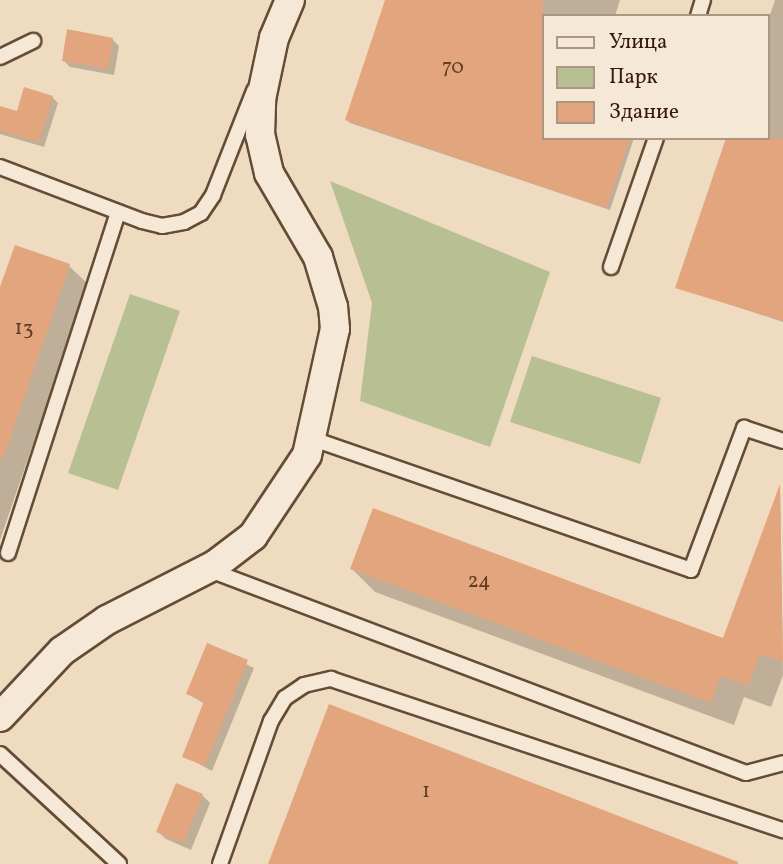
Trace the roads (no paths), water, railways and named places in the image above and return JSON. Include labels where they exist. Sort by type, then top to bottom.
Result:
[{"type":"street","points":[[0,717],[62,651],[107,620],[206,569],[253,536],[313,439],[335,330],[318,257],[269,173],[261,135],[261,99],[274,38],[290,0]]},
{"type":"lane","points":[[0,167],[162,226],[201,213],[213,195],[274,38]]},
{"type":"lane","points":[[0,57],[33,41]]},
{"type":"lane","points":[[611,267],[655,140]]},
{"type":"lane","points":[[8,553],[118,212]]},
{"type":"lane","points":[[313,439],[691,570],[744,428],[783,441]]},
{"type":"lane","points":[[206,569],[746,774],[783,763]]},
{"type":"lane","points":[[220,864],[278,709],[285,698],[304,685],[331,678],[783,830]]},
{"type":"lane","points":[[0,754],[119,864]]}]
